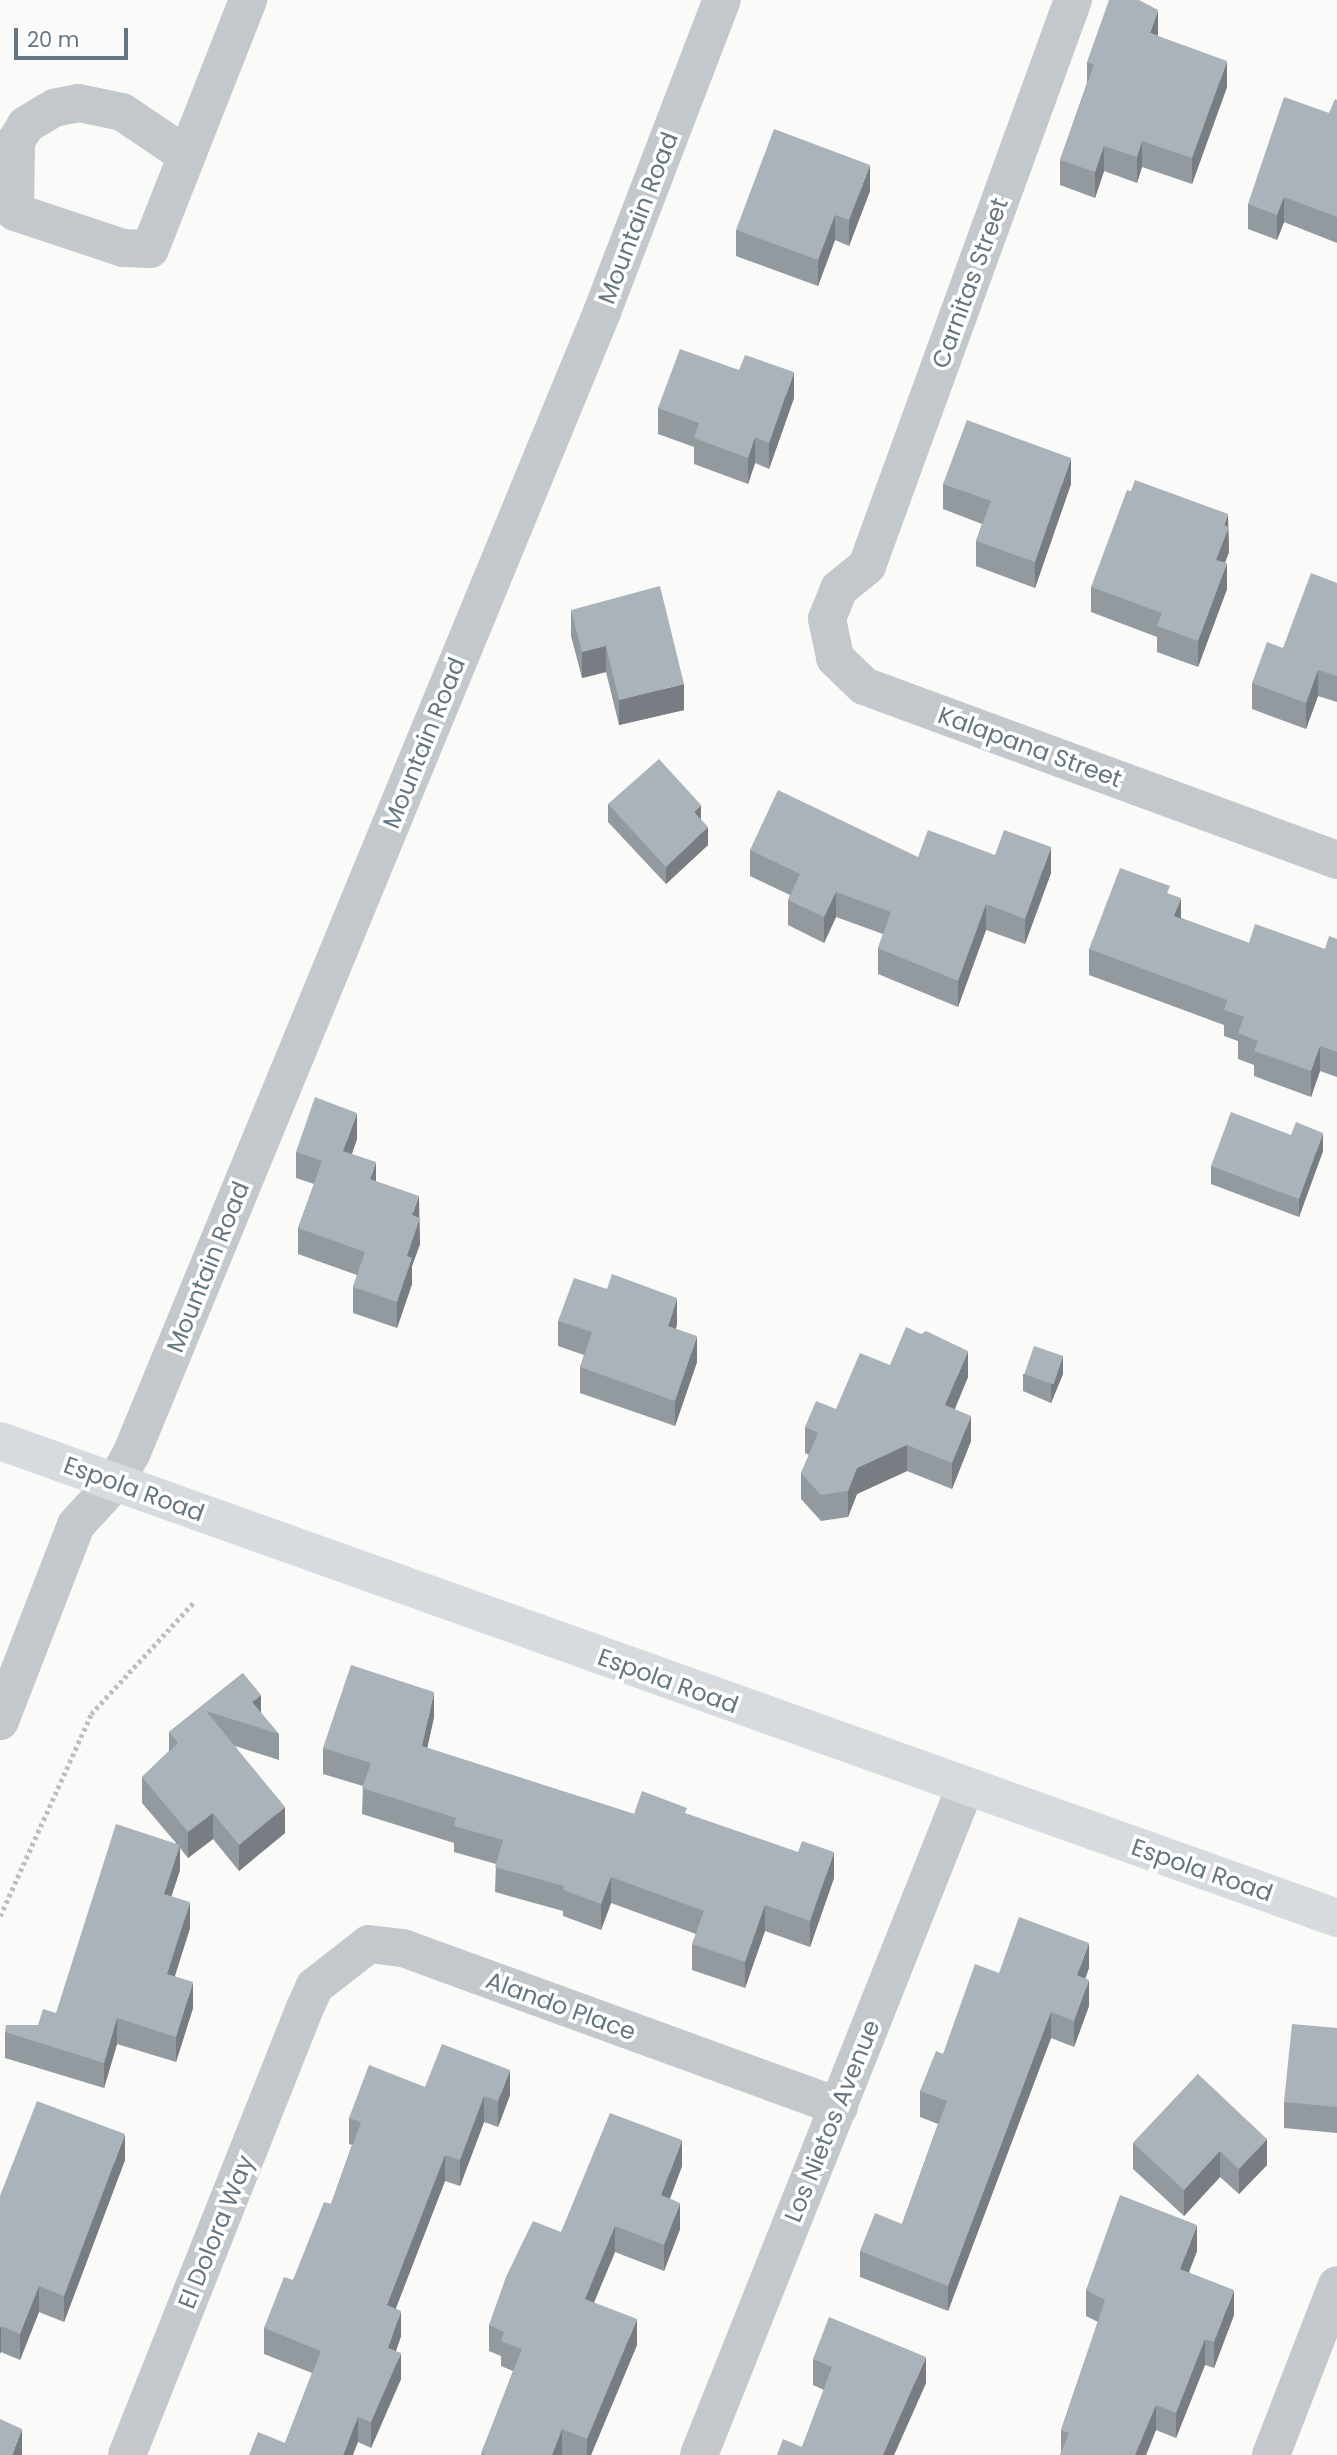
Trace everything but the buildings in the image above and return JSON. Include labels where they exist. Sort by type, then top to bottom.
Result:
[{"type":"main road","name":"Espola Road","points":[[0,1441],[965,1787],[1337,1917]]},
{"type":"street","points":[[186,155],[122,112],[79,103],[54,108],[26,125],[16,141],[15,212],[123,248],[150,248],[248,0]]},
{"type":"street","name":"Mountain Road","points":[[0,1721],[76,1525],[116,1481],[597,325],[722,0]]},
{"type":"street","name":"Carnitas Street","points":[[867,566],[1073,0]]},
{"type":"street","name":"Kalapana Street","points":[[867,566],[839,589],[827,619],[835,658],[864,686],[1337,860]]},
{"type":"street","name":"Los Nietos Avenue","points":[[699,2455],[965,1787]]},
{"type":"street","name":"Alando Place","points":[[304,2008],[315,1986],[369,1944],[403,1948],[839,2107]]},
{"type":"street","name":"El Dolora Way","points":[[127,2455],[304,2008]]},
{"type":"street","points":[[1271,2455],[1337,2285]]},
{"type":"path","points":[[0,1916],[91,1714],[194,1602]]}]
